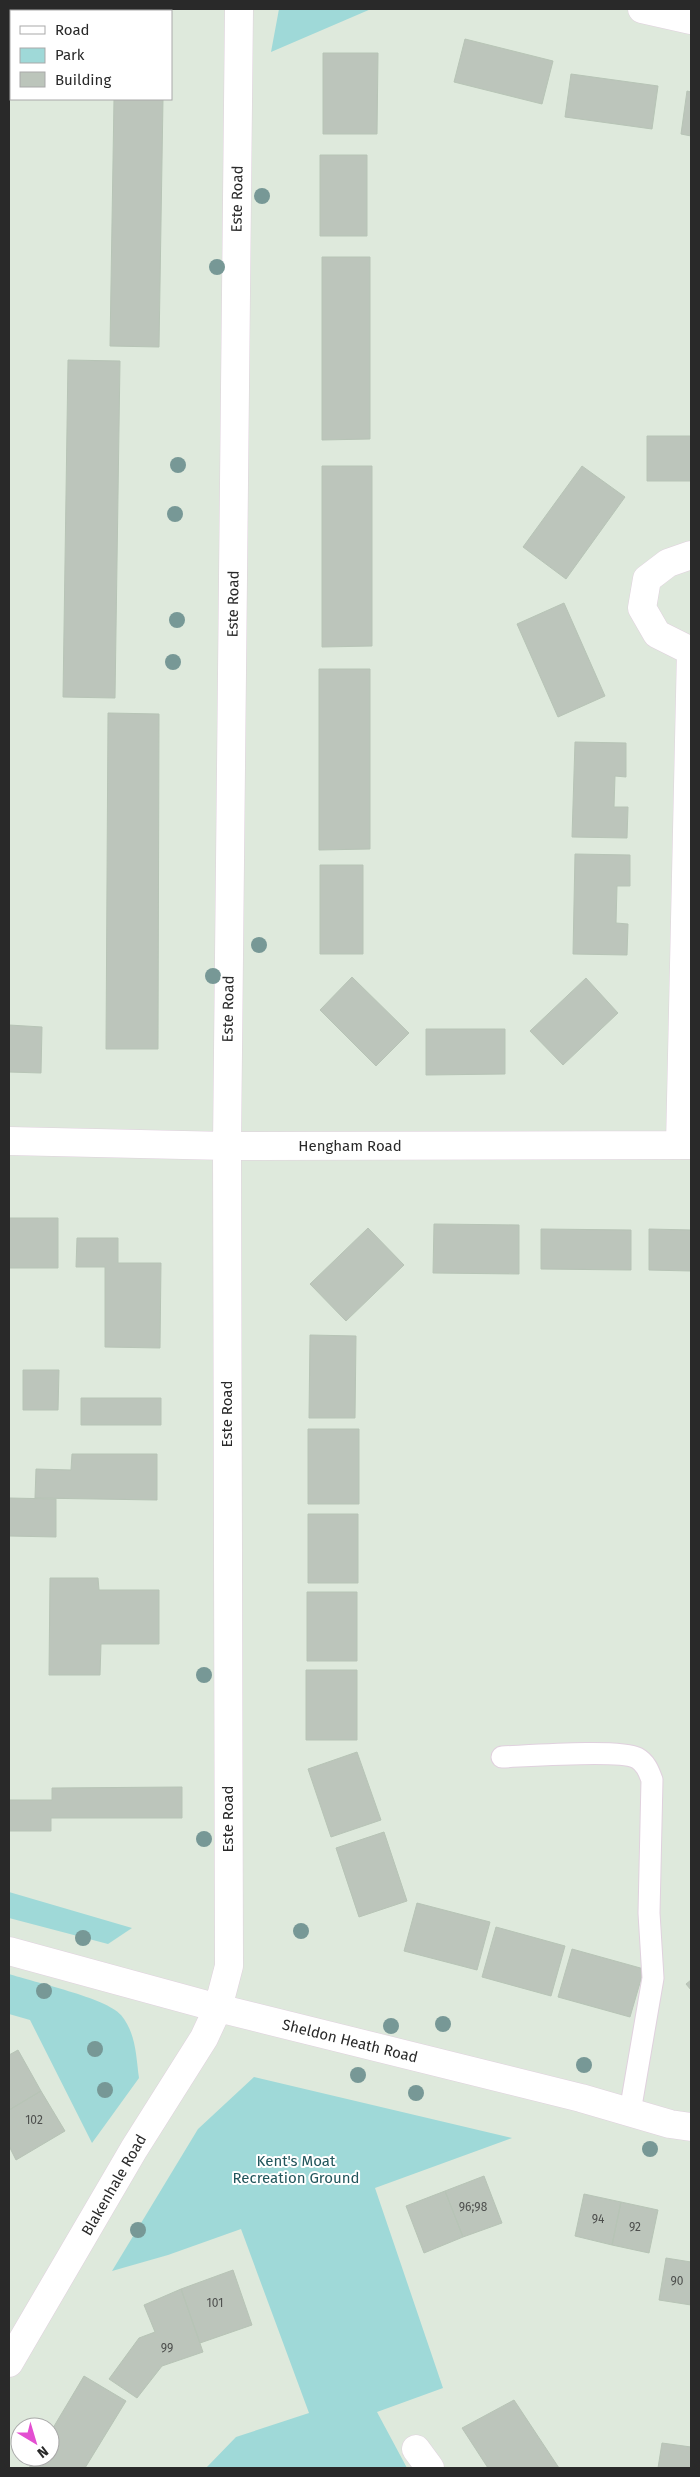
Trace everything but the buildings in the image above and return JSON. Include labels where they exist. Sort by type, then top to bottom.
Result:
[{"type":"street","name":"Este Road","points":[[218,2008],[229,1966],[227,1146],[239,9]]},
{"type":"street","points":[[642,9],[691,20]]},
{"type":"street","points":[[686,1145],[691,651],[657,634],[642,608],[647,579],[668,563],[691,555]]},
{"type":"street","name":"Hengham Road","points":[[9,1141],[227,1146],[686,1145]]},
{"type":"street","name":"Sheldon Heath Road","points":[[9,1951],[218,2008],[630,2112],[670,2124],[691,2127]]},
{"type":"street","name":"Blakenhale Road","points":[[9,2363],[134,2149],[204,2038],[218,2008]]},
{"type":"lane","points":[[502,1757],[616,1754],[636,1758],[644,1763],[652,1780],[649,1913],[653,1978],[630,2112]]},
{"type":"green space","points":[[279,9],[371,9],[271,52]]},
{"type":"green space","points":[[9,1892],[132,1928],[108,1944],[9,1918]]},
{"type":"green space","points":[[9,1974],[69,1991],[101,2003],[121,2015],[130,2029],[139,2078],[92,2143],[30,2020],[9,2014]]},
{"type":"green space","name":"Kent's Moat Recreation Ground","points":[[254,2077],[512,2138],[375,2188],[443,2388],[377,2412],[407,2468],[206,2468],[236,2437],[309,2413],[241,2229],[168,2255],[112,2271],[198,2129]]}]
